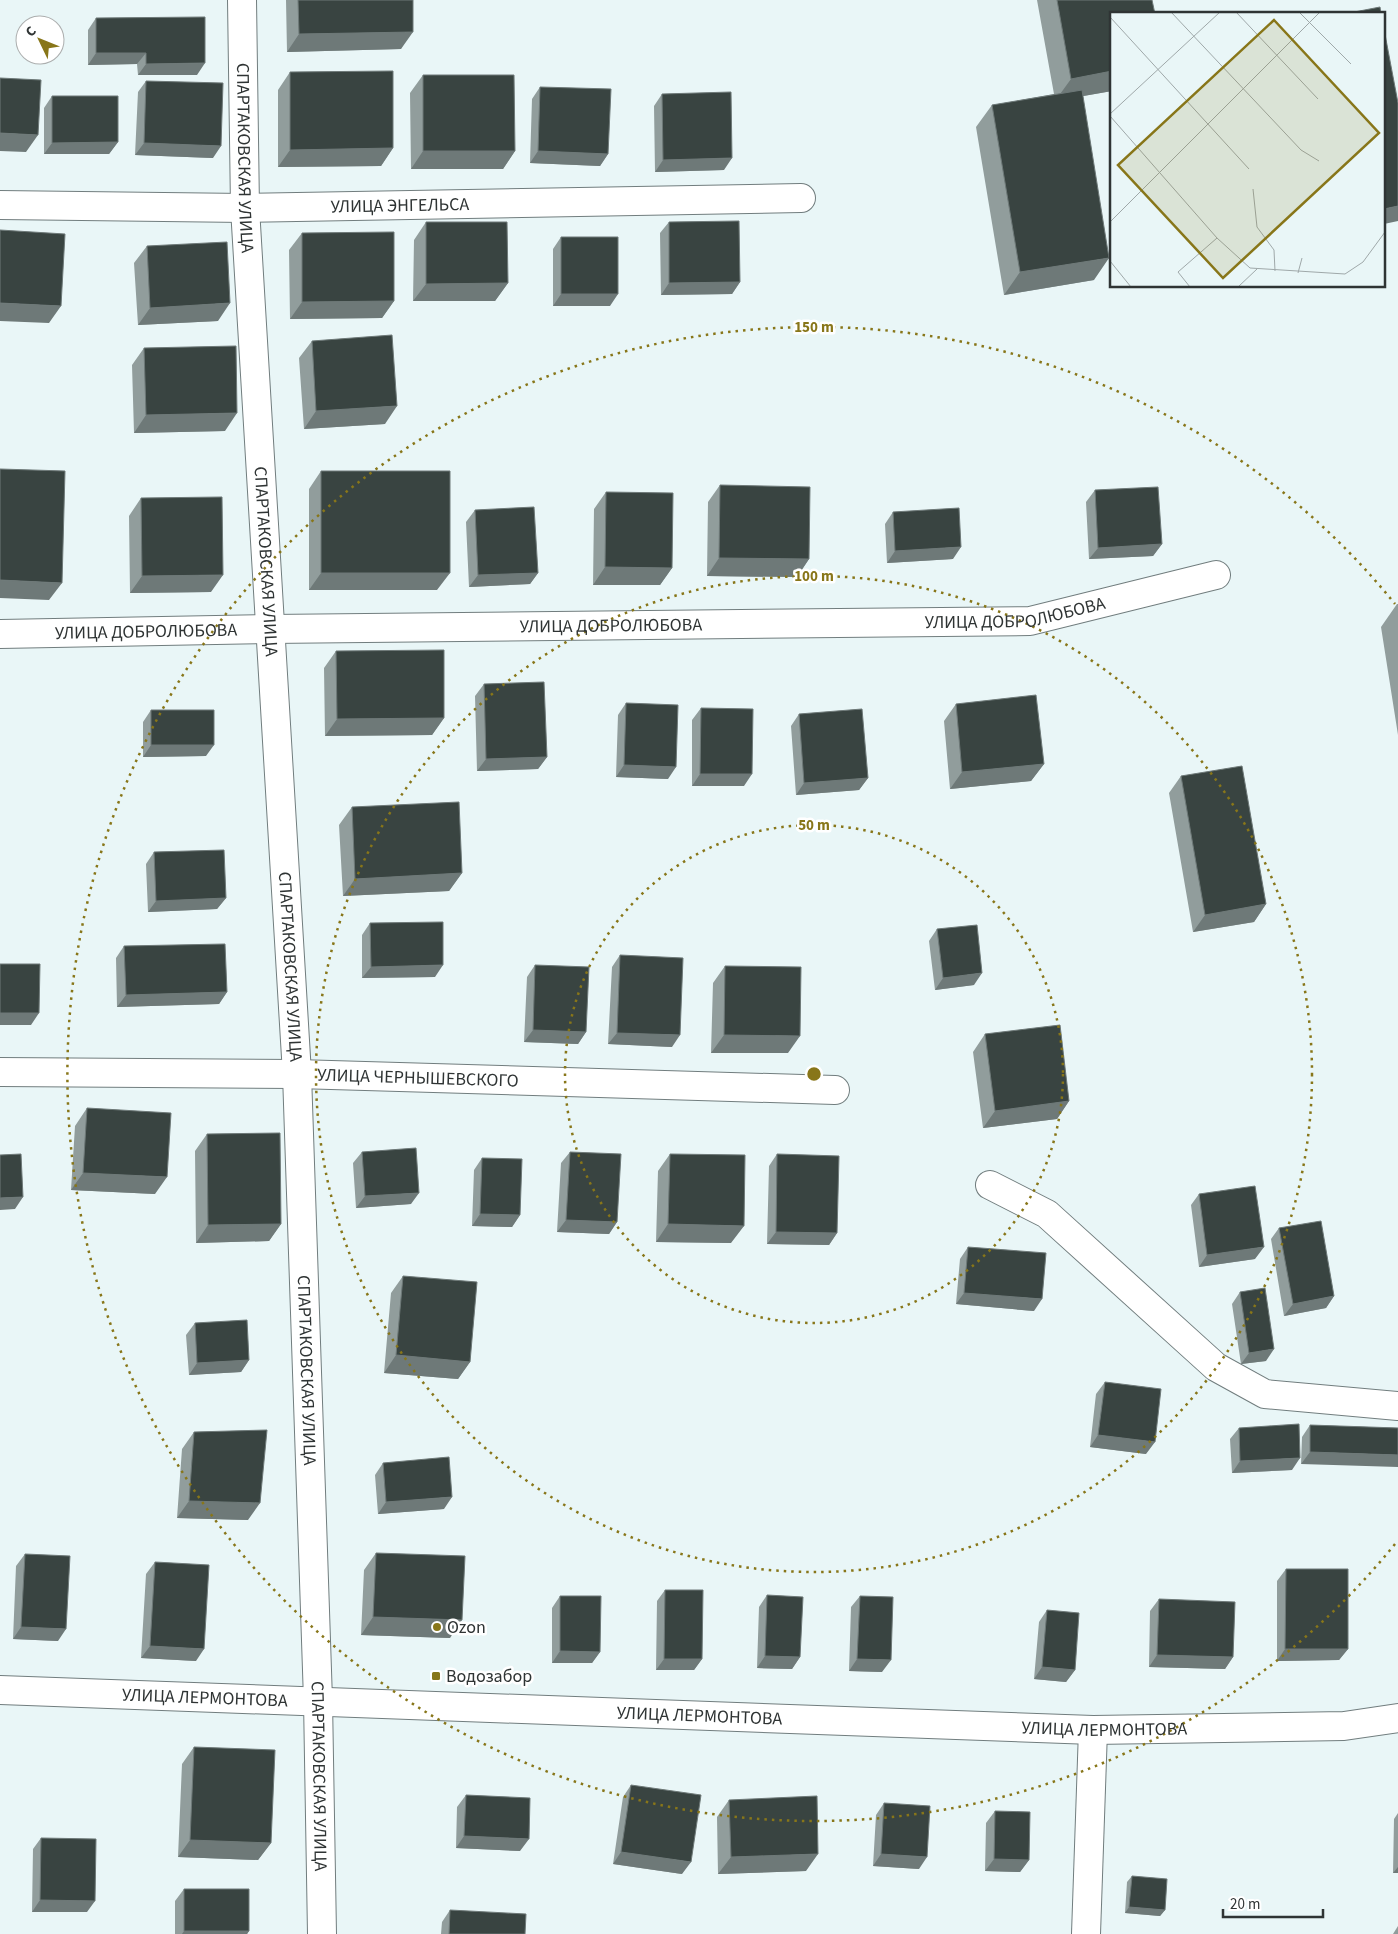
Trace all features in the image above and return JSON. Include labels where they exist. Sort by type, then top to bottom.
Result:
[{"type":"street","name":"СПАРТАКОВСКАЯ УЛИЦА","points":[[242,0],[245,208],[297,1074],[318,1700],[322,1934]]},
{"type":"street","name":"УЛИЦА ЭНГЕЛЬСА","points":[[0,205],[245,208],[801,198]]},
{"type":"street","name":"УЛИЦА ДОБРОЛЮБОВА","points":[[0,634],[270,629],[1030,621],[1216,575]]},
{"type":"street","name":"УЛИЦА ЧЕРНЫШЕВСКОГО","points":[[0,1072],[297,1074],[835,1090]]},
{"type":"street","points":[[990,1185],[1047,1214],[1216,1367],[1265,1394],[1398,1406]]},
{"type":"street","name":"УЛИЦА ЛЕРМОНТОВА","points":[[0,1690],[318,1700],[1093,1730],[1344,1726],[1398,1718]]},
{"type":"street","points":[[1086,1934],[1093,1730]]},
{"type":"building","points":[[298,0],[413,0],[413,32],[299,34]]},
{"type":"building","points":[[1057,0],[1152,0],[1155,12],[1110,12],[1110,71],[1071,79]]},
{"type":"building","points":[[1380,7],[1381,12],[1354,12]]},
{"type":"building","points":[[205,17],[205,63],[146,64],[146,53],[96,53],[96,18]]},
{"type":"building","points":[[1386,40],[1398,103],[1398,206],[1386,209]]},
{"type":"building","points":[[393,71],[393,148],[290,150],[290,72]]},
{"type":"building","points":[[423,75],[514,75],[515,151],[423,151]]},
{"type":"building","points":[[0,78],[41,80],[38,135],[0,133]]},
{"type":"building","points":[[146,81],[223,83],[221,146],[144,143]]},
{"type":"building","points":[[540,87],[611,89],[608,154],[538,151]]},
{"type":"building","points":[[1082,90],[1109,258],[1020,272],[992,105]]},
{"type":"building","points":[[731,92],[732,158],[663,160],[662,94]]},
{"type":"building","points":[[52,96],[118,96],[118,142],[52,143]]},
{"type":"building","points":[[739,221],[740,282],[669,283],[669,222]]},
{"type":"building","points":[[426,222],[507,222],[508,283],[426,284]]},
{"type":"building","points":[[0,230],[65,234],[61,306],[0,303]]},
{"type":"building","points":[[394,232],[394,301],[302,302],[302,233]]},
{"type":"building","points":[[561,237],[618,237],[618,294],[561,294]]},
{"type":"building","points":[[227,242],[230,303],[150,308],[147,246]]},
{"type":"building","points":[[392,335],[397,406],[316,411],[312,341]]},
{"type":"building","points":[[236,346],[237,413],[146,415],[144,348]]},
{"type":"building","points":[[0,469],[65,471],[62,583],[0,580]]},
{"type":"building","points":[[321,471],[450,471],[450,573],[321,573]]},
{"type":"building","points":[[720,485],[810,487],[809,559],[719,558]]},
{"type":"building","points":[[1158,487],[1162,544],[1098,548],[1095,490]]},
{"type":"building","points":[[606,492],[673,493],[672,568],[605,567]]},
{"type":"building","points":[[222,497],[223,575],[142,576],[141,498]]},
{"type":"building","points":[[534,507],[538,573],[478,575],[475,510]]},
{"type":"building","points":[[959,508],[961,547],[895,551],[893,512]]},
{"type":"building","points":[[444,650],[444,718],[337,719],[336,651]]},
{"type":"building","points":[[544,682],[547,757],[486,759],[484,684]]},
{"type":"building","points":[[1036,695],[1044,764],[962,772],[956,704]]},
{"type":"building","points":[[626,703],[678,705],[676,767],[624,765]]},
{"type":"building","points":[[701,708],[753,709],[752,774],[700,774]]},
{"type":"building","points":[[862,709],[868,778],[804,783],[799,714]]},
{"type":"building","points":[[151,710],[214,710],[214,745],[151,745]]},
{"type":"building","points":[[1242,766],[1266,904],[1205,915],[1181,776]]},
{"type":"building","points":[[459,802],[462,873],[355,879],[352,807]]},
{"type":"building","points":[[224,850],[226,898],[156,901],[154,852]]},
{"type":"building","points":[[443,922],[443,965],[371,967],[370,923]]},
{"type":"building","points":[[977,925],[982,973],[943,978],[937,929]]},
{"type":"building","points":[[225,944],[227,992],[126,995],[124,946]]},
{"type":"building","points":[[620,955],[683,958],[680,1035],[617,1033]]},
{"type":"building","points":[[0,964],[40,964],[39,1013],[0,1013]]},
{"type":"building","points":[[535,965],[589,967],[586,1032],[533,1030]]},
{"type":"building","points":[[725,966],[801,967],[800,1036],[724,1035]]},
{"type":"building","points":[[1060,1025],[1069,1101],[995,1111],[985,1034]]},
{"type":"building","points":[[87,1108],[171,1113],[167,1177],[83,1173]]},
{"type":"building","points":[[280,1133],[281,1224],[208,1225],[207,1134]]},
{"type":"building","points":[[416,1148],[419,1193],[365,1196],[362,1152]]},
{"type":"building","points":[[570,1152],[621,1154],[617,1222],[566,1220]]},
{"type":"building","points":[[21,1154],[23,1197],[0,1198],[0,1155]]},
{"type":"building","points":[[670,1154],[745,1155],[744,1226],[668,1224]]},
{"type":"building","points":[[777,1154],[839,1156],[837,1233],[776,1232]]},
{"type":"building","points":[[482,1158],[522,1159],[520,1215],[480,1214]]},
{"type":"building","points":[[1255,1186],[1264,1247],[1207,1255],[1199,1194]]},
{"type":"building","points":[[1321,1221],[1334,1296],[1293,1304],[1279,1228]]},
{"type":"building","points":[[968,1247],[1046,1253],[1042,1299],[964,1293]]},
{"type":"building","points":[[403,1276],[477,1282],[470,1362],[396,1355]]},
{"type":"building","points":[[1265,1288],[1274,1349],[1249,1353],[1240,1292]]},
{"type":"building","points":[[247,1320],[249,1360],[197,1363],[195,1323]]},
{"type":"building","points":[[1105,1382],[1161,1389],[1155,1442],[1098,1435]]},
{"type":"building","points":[[1299,1424],[1300,1458],[1240,1461],[1239,1428]]},
{"type":"building","points":[[1310,1425],[1398,1428],[1398,1455],[1310,1452]]},
{"type":"building","points":[[267,1430],[260,1503],[189,1501],[194,1432]]},
{"type":"building","points":[[449,1457],[452,1497],[386,1502],[383,1463]]},
{"type":"building","points":[[376,1553],[465,1556],[462,1620],[373,1617]]},
{"type":"building","points":[[25,1554],[70,1556],[66,1629],[21,1627]]},
{"type":"building","points":[[155,1562],[209,1565],[204,1649],[150,1646]]},
{"type":"building","points":[[1286,1569],[1348,1569],[1348,1649],[1285,1649]]},
{"type":"building","points":[[665,1590],[703,1590],[702,1659],[664,1659]]},
{"type":"building","points":[[767,1595],[803,1597],[800,1657],[765,1656]]},
{"type":"building","points":[[560,1596],[601,1596],[600,1652],[560,1651]]},
{"type":"building","points":[[860,1596],[893,1597],[891,1660],[857,1659]]},
{"type":"building","points":[[1159,1599],[1235,1602],[1233,1657],[1157,1655]]},
{"type":"building","points":[[1047,1610],[1079,1613],[1075,1670],[1042,1667]]},
{"type":"building","points":[[194,1747],[275,1750],[271,1843],[190,1840]]},
{"type":"building","points":[[631,1785],[701,1795],[691,1862],[621,1852]]},
{"type":"building","points":[[466,1795],[530,1798],[529,1839],[464,1836]]},
{"type":"building","points":[[817,1796],[818,1854],[731,1857],[729,1800]]},
{"type":"building","points":[[884,1803],[930,1806],[927,1857],[881,1854]]},
{"type":"building","points":[[995,1811],[1030,1812],[1029,1860],[994,1859]]},
{"type":"building","points":[[41,1838],[96,1839],[95,1901],[40,1900]]},
{"type":"building","points":[[1132,1876],[1167,1879],[1165,1910],[1129,1907]]},
{"type":"building","points":[[184,1889],[249,1889],[249,1931],[184,1931]]},
{"type":"building","points":[[450,1910],[526,1914],[525,1934],[449,1934]]},
{"type":"place","name":"Ozon","points":[[437,1627]]},
{"type":"place","name":"Водозабор","points":[[436,1676]]}]
